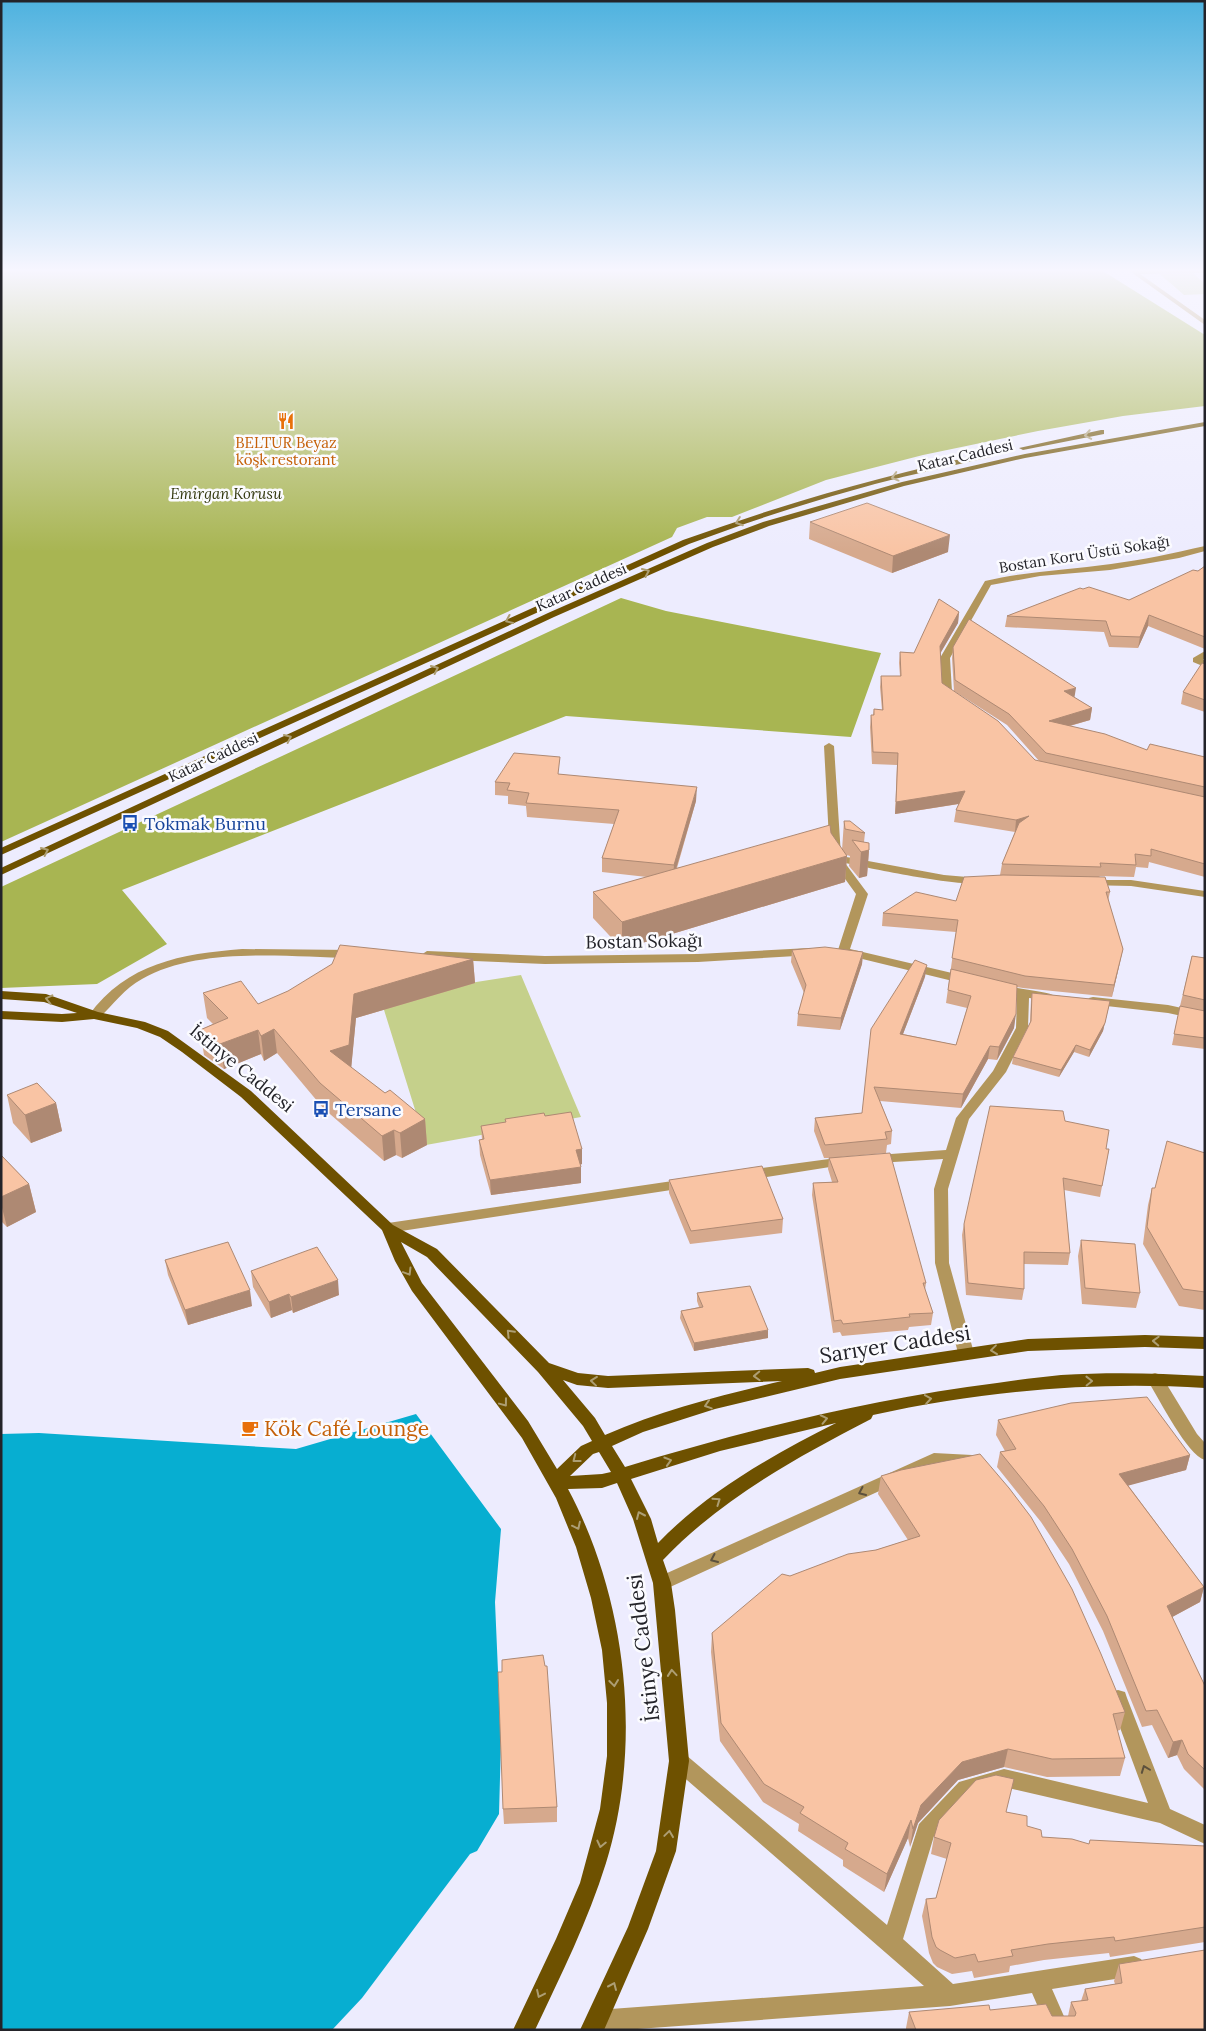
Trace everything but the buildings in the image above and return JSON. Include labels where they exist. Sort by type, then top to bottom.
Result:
[{"type":"main road","points":[[1134,427],[1205,415]]},
{"type":"main road","name":"Katar Caddesi","points":[[1,872],[551,615],[710,545],[766,524],[902,484],[1025,456],[1205,424]]},
{"type":"main road","name":"Katar Caddesi","points":[[1,852],[686,542],[757,515],[946,463],[1106,432]]},
{"type":"main road","name":"İstinye Caddesi","points":[[1,995],[46,998],[96,1015],[141,1025],[164,1034],[246,1094],[388,1228],[432,1253],[544,1368],[589,1422],[621,1475],[642,1519],[662,1583],[679,1761],[666,1851],[638,1929],[594,2025]]},
{"type":"main road","name":"İstinye Caddesi","points":[[1,1015],[62,1018],[96,1015]]},
{"type":"main road","name":"İstinye Caddesi","points":[[388,1228],[402,1261],[417,1286],[539,1450],[582,1537],[605,1614],[618,1711],[616,1779],[594,1869],[581,1904],[524,2030]]},
{"type":"main road","name":"Sarıyer Caddesi","points":[[556,1482],[568,1466],[587,1450],[636,1428],[714,1403],[840,1373],[1028,1345],[1146,1341],[1205,1343]]},
{"type":"main road","points":[[544,1368],[577,1379],[608,1382],[840,1373]]},
{"type":"main road","points":[[556,1482],[581,1483],[602,1481],[720,1445],[797,1425],[880,1407],[964,1393],[1061,1381],[1155,1379],[1205,1382]]},
{"type":"main road","points":[[655,1557],[696,1515],[741,1484],[880,1407]]},
{"type":"street","name":"Bostan Koru Üstü Sokağı","points":[[963,704],[947,693],[945,658],[988,583],[1040,573],[1110,567],[1179,555],[1205,548]]},
{"type":"street","points":[[1205,654],[1196,660],[1205,664]]},
{"type":"street","points":[[829,746],[836,858],[862,894],[834,951]]},
{"type":"street","points":[[836,858],[944,878],[993,882]]},
{"type":"street","points":[[1074,883],[1131,883],[1205,894]]},
{"type":"street","name":"Bostan Sokağı","points":[[414,954],[555,960],[698,958],[834,951],[976,982]]},
{"type":"street","points":[[96,1015],[137,976],[172,962],[215,954],[367,954]]},
{"type":"street","points":[[994,987],[1023,994],[1062,998]]},
{"type":"street","points":[[966,1353],[942,1264],[941,1189],[963,1118],[999,1072],[1022,1028],[1023,994]]},
{"type":"street","points":[[1081,1000],[1168,1009],[1205,1017]]},
{"type":"street","points":[[731,1178],[862,1160],[952,1154]]},
{"type":"street","points":[[388,1228],[701,1182]]},
{"type":"street","points":[[1155,1379],[1191,1438],[1205,1454]]},
{"type":"street","points":[[662,1583],[934,1459],[979,1460],[985,1466]]},
{"type":"street","points":[[1112,1682],[1163,1814]]},
{"type":"street","points":[[679,1761],[950,1995]]},
{"type":"street","points":[[892,1943],[926,1831],[966,1788],[1004,1778],[1163,1814],[1205,1835]]},
{"type":"street","points":[[594,2025],[950,1995],[1156,1962]]},
{"type":"street","points":[[1038,1981],[1058,2030]]},
{"type":"green space","name":"Emirgan Korusu","points":[[1,363],[1205,363],[1205,406],[1123,416],[1038,431],[923,455],[826,480],[732,517],[707,517],[677,528],[672,537],[1,842]]},
{"type":"green space","points":[[621,598],[666,611],[881,653],[851,737],[566,716],[122,890],[167,944],[97,984],[1,988],[1,887]]},
{"type":"green space","points":[[521,975],[581,1117],[426,1145],[380,997]]},
{"type":"water","points":[[416,1414],[501,1529],[495,1602],[501,1741],[499,1814],[477,1851],[470,1854],[362,1998],[332,2030],[1,2030],[1,1434],[39,1433],[296,1449]]},
{"type":"place","name":"BELTUR Beyaz köşk restorant","points":[[286,421]]},
{"type":"place","name":"Tokmak Burnu","points":[[130,823]]},
{"type":"place","name":"Tersane","points":[[321,1109]]},
{"type":"place","name":"Kök Café Lounge","points":[[250,1428]]}]
